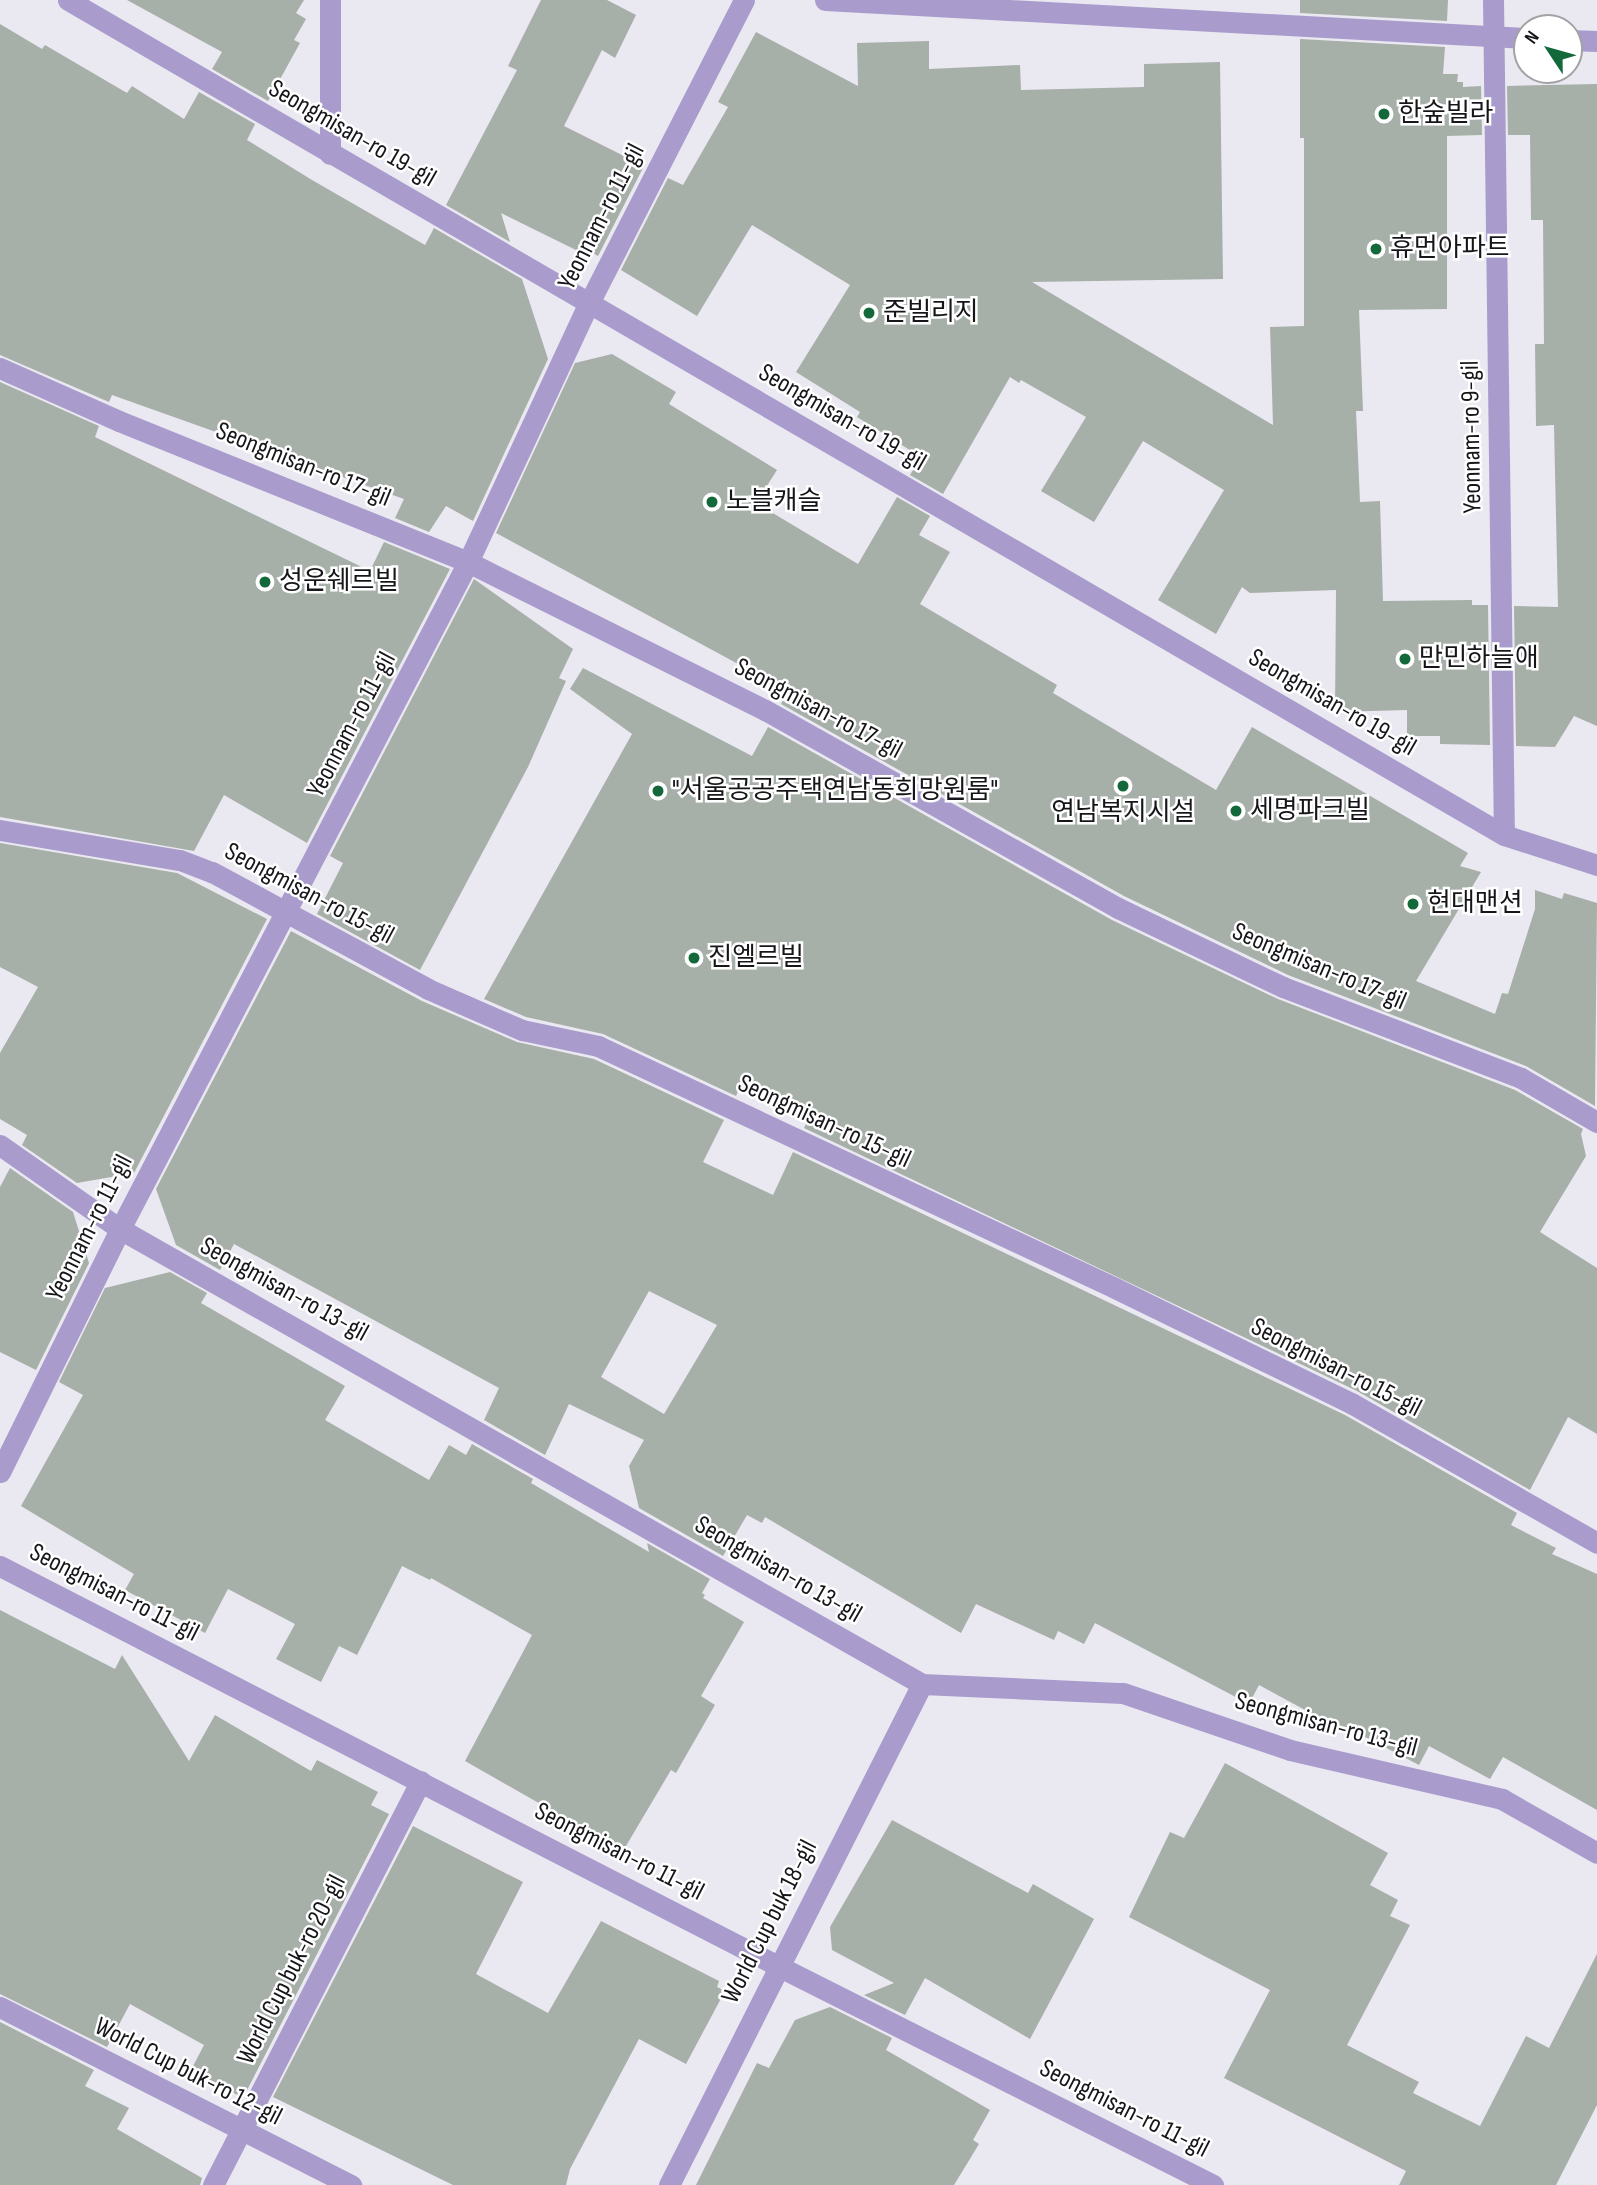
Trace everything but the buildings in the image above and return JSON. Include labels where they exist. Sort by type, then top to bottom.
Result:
[{"type":"street","name":"Seongmisan-ro 19-gil","points":[[68,0],[1504,835],[1597,865]]},
{"type":"street","points":[[330,0],[330,154]]},
{"type":"street","name":"Yeonnam-ro 11-gil","points":[[0,1472],[120,1230],[468,562],[589,303],[744,0]]},
{"type":"street","points":[[825,0],[1513,38]]},
{"type":"street","name":"Yeonnam-ro 9-gil","points":[[1493,0],[1504,835]]},
{"type":"street","name":"Seongmisan-ro 17-gil","points":[[0,368],[119,421],[468,562],[765,710],[1118,908],[1283,987],[1521,1078],[1597,1122]]},
{"type":"street","name":"Seongmisan-ro 15-gil","points":[[0,830],[180,860],[212,872],[285,914],[428,989],[522,1030],[598,1046],[1115,1288],[1351,1403],[1597,1543]]},
{"type":"street","name":"Seongmisan-ro 13-gil","points":[[0,1145],[120,1230],[922,1684],[1124,1693],[1290,1750],[1502,1799],[1597,1853]]},
{"type":"street","name":"Seongmisan-ro 11-gil","points":[[0,1566],[778,1966],[1213,2185]]},
{"type":"street","name":"World Cup buk 18-gil","points":[[669,2185],[922,1684]]},
{"type":"street","name":"World Cup buk-ro 20-gil","points":[[213,2185],[422,1781]]},
{"type":"street","name":"World Cup buk-ro 12-gil","points":[[0,2007],[351,2185]]},
{"type":"place","name":"한숲빌라","points":[[1384,114]]},
{"type":"place","name":"휴먼아파트","points":[[1376,249]]},
{"type":"place","name":"준빌리지","points":[[869,313]]},
{"type":"place","name":"노블캐슬","points":[[712,502]]},
{"type":"place","name":"성운쉐르빌","points":[[265,582]]},
{"type":"place","name":"만민하늘애","points":[[1405,659]]},
{"type":"place","name":"연남복지시설","points":[[1123,786]]},
{"type":"place","name":"\"서울공공주택연남동희망원룸\"","points":[[658,791]]},
{"type":"place","name":"세명파크빌","points":[[1236,811]]},
{"type":"place","name":"현대맨션","points":[[1413,904]]},
{"type":"place","name":"진엘르빌","points":[[694,958]]}]
